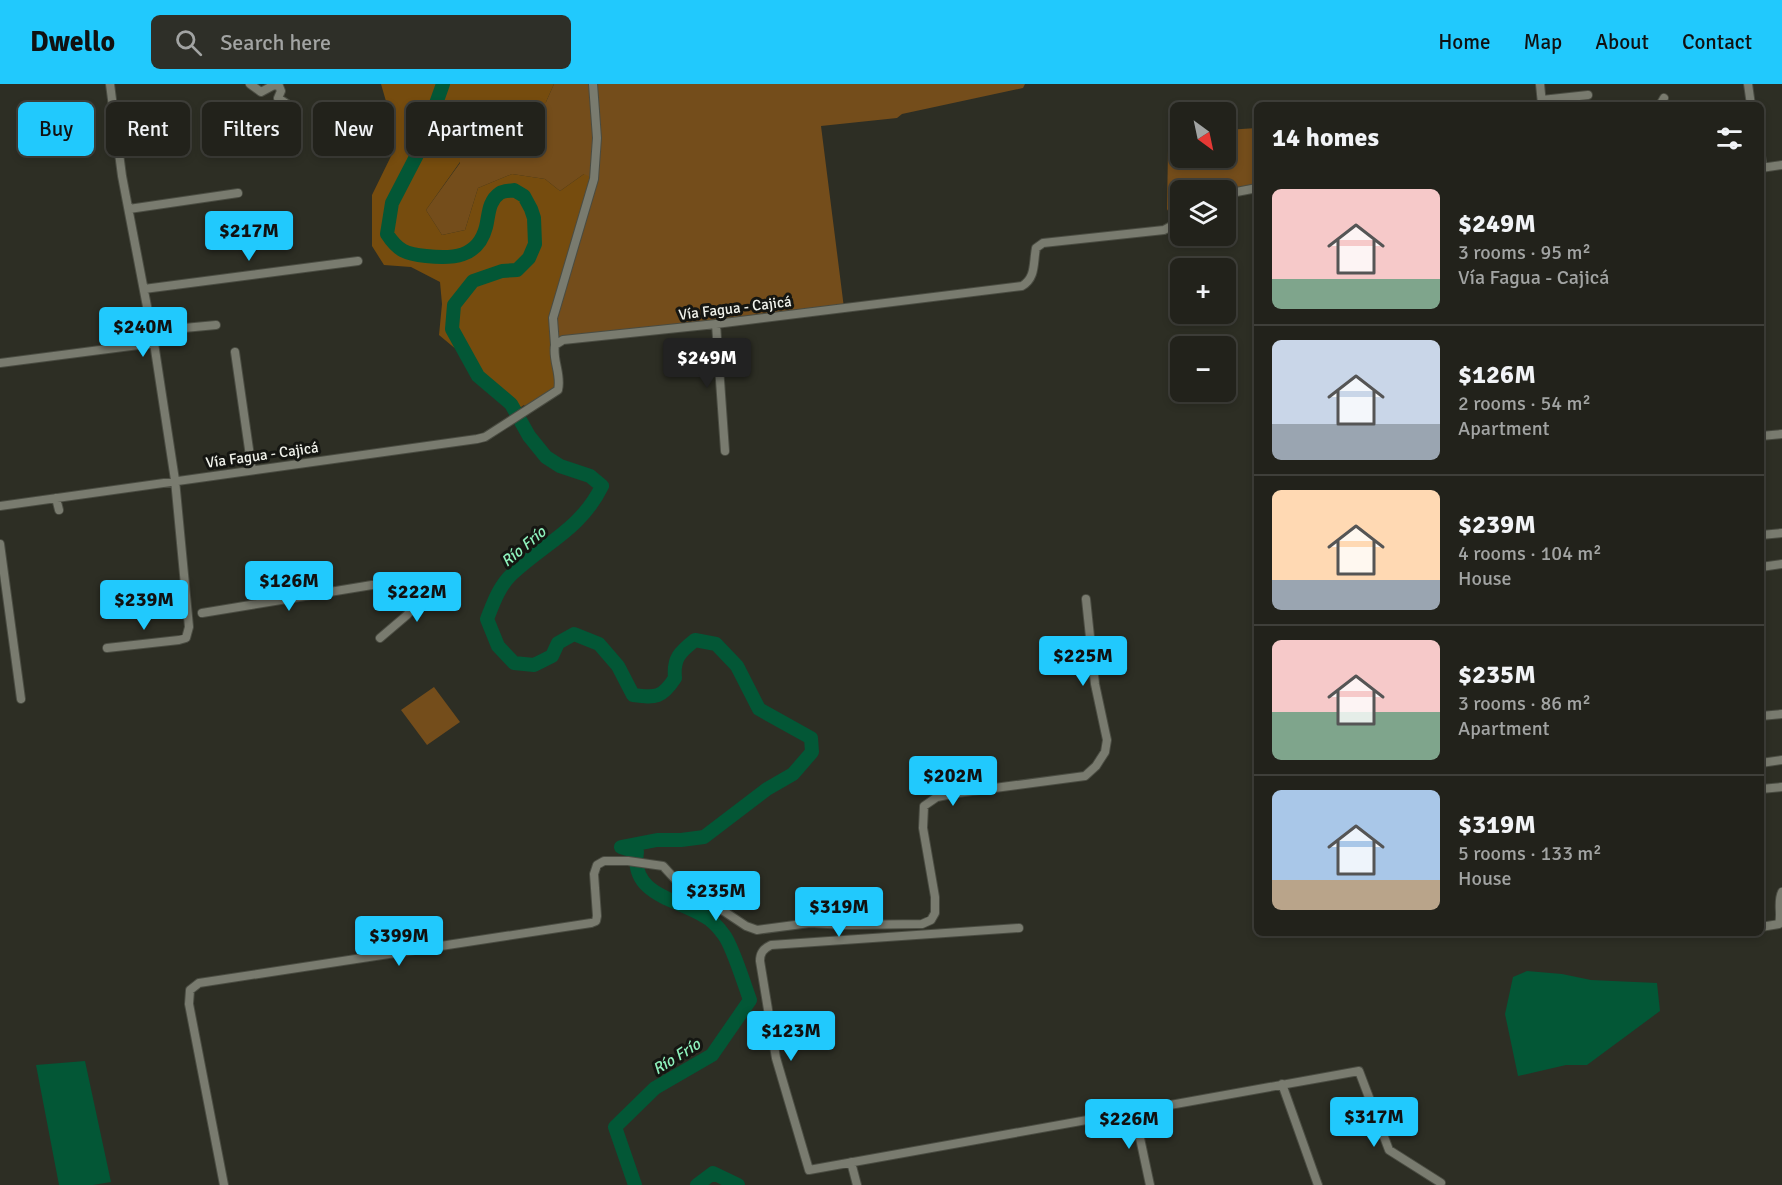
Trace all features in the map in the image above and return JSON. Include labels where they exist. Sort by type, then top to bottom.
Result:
[{"type":"street","points":[[107,648],[179,640],[186,638],[189,633],[175,480],[152,331],[118,152],[110,84]]},
{"type":"street","points":[[250,84],[261,92],[274,85],[279,86],[282,91],[278,98],[284,102]]},
{"type":"street","points":[[555,345],[553,318],[594,178],[597,138],[593,84]]},
{"type":"street","points":[[1540,84],[1542,102],[1588,95]]},
{"type":"street","points":[[1748,84],[1751,102]]},
{"type":"street","points":[[1764,168],[1782,165]]},
{"type":"street","points":[[1236,192],[1254,189]]},
{"type":"street","points":[[129,209],[238,193]]},
{"type":"street","name":"Vía Fagua - Cajicá","points":[[0,506],[477,440],[558,390],[560,384],[554,351],[555,345],[563,340],[716,324],[1022,286],[1030,282],[1036,248],[1043,243],[1164,230],[1170,227]]},
{"type":"street","points":[[144,289],[358,261]]},
{"type":"street","points":[[716,324],[725,451]]},
{"type":"street","points":[[152,331],[216,325]]},
{"type":"street","points":[[0,363],[154,343]]},
{"type":"street","points":[[235,352],[252,470]]},
{"type":"street","points":[[1764,436],[1782,434]]},
{"type":"street","points":[[56,498],[59,510]]},
{"type":"street","points":[[1764,536],[1782,533]]},
{"type":"street","points":[[0,544],[21,699]]},
{"type":"street","points":[[1764,567],[1782,564]]},
{"type":"street","points":[[202,612],[372,585]]},
{"type":"street","points":[[380,638],[415,605],[417,586]]},
{"type":"street","points":[[224,1185],[189,1004],[190,990],[199,983],[596,921],[594,874],[597,865],[604,861],[644,862],[663,866],[686,891],[746,926],[758,930],[810,923],[921,924],[931,920],[935,913],[935,897],[923,828],[924,807],[937,797],[957,793],[1085,776],[1096,766],[1105,752],[1107,740],[1095,684],[1086,599]]},
{"type":"street","points":[[1764,716],[1782,714]]},
{"type":"street","points":[[1764,763],[1782,760]]},
{"type":"street","points":[[1764,789],[1782,787]]},
{"type":"street","points":[[1764,926],[1779,924],[1782,892]]},
{"type":"street","points":[[1018,928],[771,945],[765,948],[760,954],[760,961],[776,1058],[809,1170],[1359,1071],[1389,1150],[1441,1183]]},
{"type":"street","points":[[397,944],[398,953]]},
{"type":"street","points":[[1282,1084],[1318,1185]]},
{"type":"street","points":[[1134,1110],[1150,1185]]},
{"type":"street","points":[[851,1162],[857,1185]]},
{"type":"shaded area","points":[[381,84],[554,84],[545,103],[406,102],[406,156],[460,156],[460,162],[426,210],[442,235],[465,230],[478,188],[512,174],[545,179],[560,191],[584,174],[594,179],[553,318],[559,384],[527,409],[524,405],[515,411],[504,396],[478,376],[465,353],[457,350],[439,335],[442,304],[440,282],[411,267],[384,265],[372,246],[372,195],[391,156],[394,156],[395,148],[394,102],[386,102]]},
{"type":"shaded area","points":[[554,84],[1025,84],[1023,88],[902,114],[897,118],[821,126],[844,308],[555,345],[553,335],[584,174],[560,191],[545,179],[512,174],[478,188],[465,230],[442,235],[426,210],[460,163],[460,156],[545,156],[546,102]]},
{"type":"shaded area","points":[[1254,128],[1254,188],[1236,189],[1236,180],[1170,180],[1170,215],[1167,209],[1168,150],[1170,148],[1170,168],[1236,168],[1236,129]]},
{"type":"shaded area","points":[[434,687],[460,722],[427,745],[401,710]]},
{"type":"shaded area","points":[[1527,971],[1562,974],[1591,980],[1657,983],[1660,1011],[1587,1065],[1566,1065],[1518,1076],[1505,1014],[1513,977]]},
{"type":"shaded area","points":[[85,1061],[111,1182],[93,1185],[59,1185],[36,1065]]},
{"type":"waterway","name":"Río Frío","points":[[443,84],[419,151],[392,203],[387,234],[399,248],[413,254],[445,257],[463,254],[477,245],[482,237],[491,204],[496,196],[501,192],[514,190],[524,196],[534,218],[535,244],[529,258],[517,270],[502,271],[473,281],[454,305],[452,329],[478,376],[511,404],[529,436],[546,457],[560,466],[590,476],[602,486],[584,514],[573,525],[524,563],[503,584],[487,619],[498,646],[514,663],[534,665],[552,656],[558,643],[574,634],[599,644],[618,666],[633,695],[653,696],[666,690],[675,678],[676,660],[685,648],[695,640],[716,644],[737,666],[759,709],[811,738],[812,752],[793,774],[767,789],[704,837],[657,840],[621,847],[637,852],[637,866],[641,878],[648,887],[707,918],[720,930],[731,948],[750,1000],[712,1055],[655,1088],[615,1127],[635,1185]]},
{"type":"waterway","name":"Río Frío","points":[[697,1185],[713,1173],[738,1185]]}]
